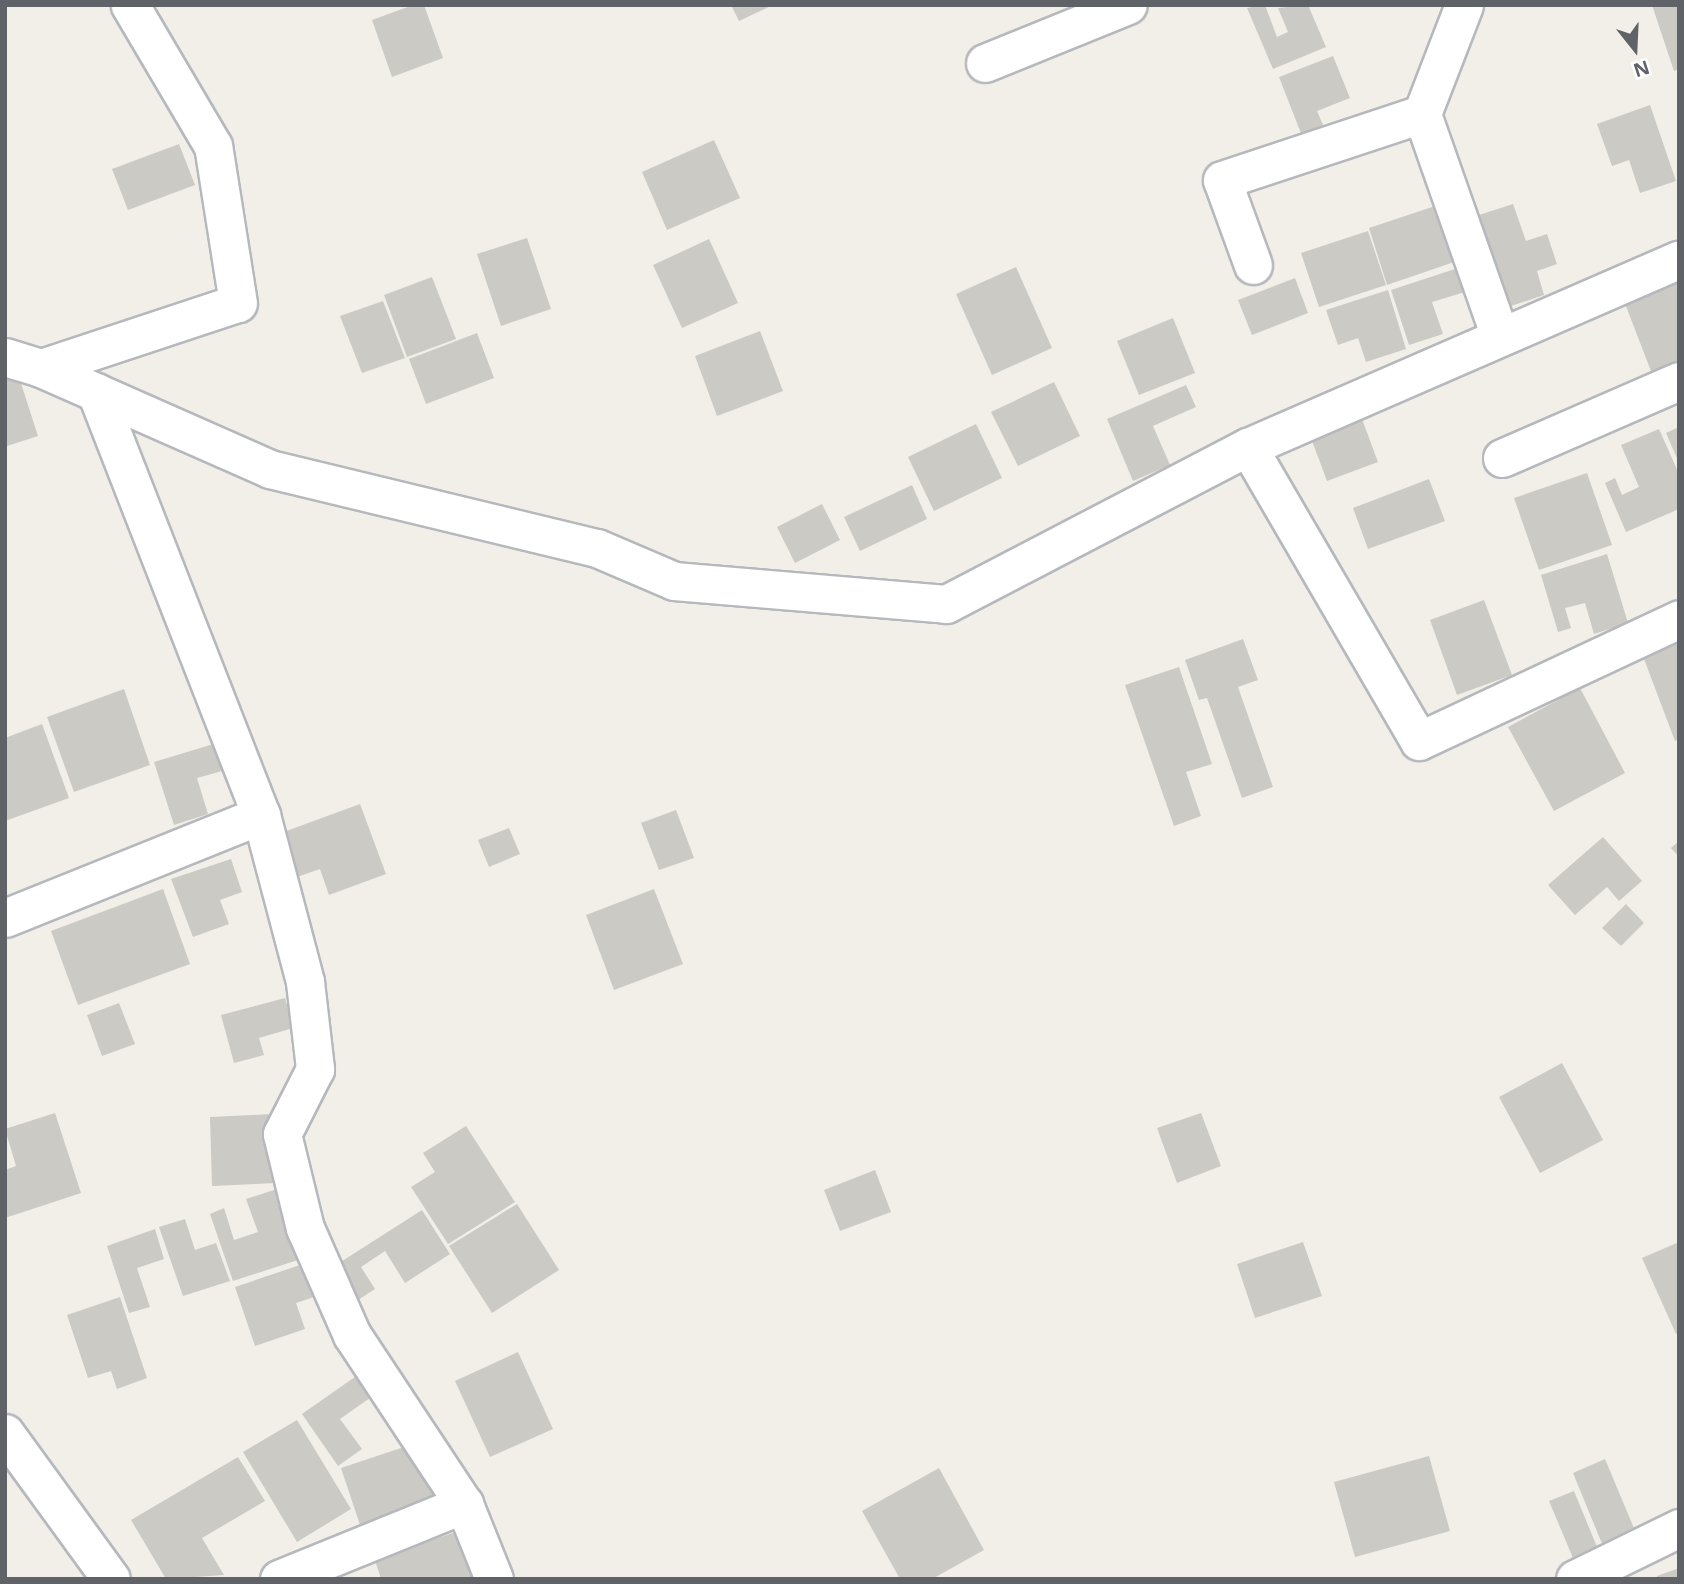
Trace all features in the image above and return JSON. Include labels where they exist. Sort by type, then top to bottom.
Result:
[{"type":"street","points":[[41,368],[238,303],[213,146],[130,5]]},
{"type":"street","points":[[985,63],[1128,5]]},
{"type":"street","points":[[1465,5],[1422,114],[1499,334]]},
{"type":"street","points":[[1253,265],[1222,180],[1422,114]]},
{"type":"street","points":[[5,357],[41,368],[270,469],[597,548],[674,582],[946,604],[1248,447],[1499,334],[1679,260]]},
{"type":"street","points":[[1502,458],[1679,381]]},
{"type":"street","points":[[96,392],[261,815],[305,982],[315,1069],[282,1134],[305,1228],[352,1335],[464,1504],[494,1579]]},
{"type":"street","points":[[1248,447],[1419,741],[1679,619]]},
{"type":"street","points":[[5,918],[261,815]]},
{"type":"street","points":[[5,1433],[111,1579]]},
{"type":"street","points":[[279,1579],[464,1504]]},
{"type":"street","points":[[1575,1579],[1679,1528]]},
{"type":"building","points":[[413,5],[424,5],[443,58],[392,77],[372,20]]},
{"type":"building","points":[[731,5],[773,5],[739,21]]},
{"type":"building","points":[[1265,5],[1277,37],[1288,32],[1278,8],[1308,5],[1326,47],[1273,69],[1247,8]]},
{"type":"building","points":[[1652,5],[1679,5],[1679,69],[1674,71]]},
{"type":"building","points":[[1333,56],[1350,98],[1317,111],[1326,132],[1304,141],[1279,77]]},
{"type":"building","points":[[1650,105],[1676,181],[1640,193],[1629,160],[1612,166],[1597,124]]},
{"type":"building","points":[[714,140],[740,198],[667,230],[642,172]]},
{"type":"building","points":[[179,144],[195,185],[128,210],[112,169]]},
{"type":"building","points":[[1513,204],[1526,241],[1547,234],[1557,264],[1537,271],[1544,295],[1508,307],[1486,254],[1491,252],[1479,215]]},
{"type":"building","points":[[1438,205],[1457,261],[1387,285],[1369,228]]},
{"type":"building","points":[[1368,231],[1386,285],[1319,307],[1301,253]]},
{"type":"building","points":[[527,238],[551,309],[501,326],[477,254]]},
{"type":"building","points":[[709,239],[738,303],[682,328],[653,265]]},
{"type":"building","points":[[1467,265],[1475,289],[1432,302],[1443,334],[1409,345],[1391,290]]},
{"type":"building","points":[[1016,267],[1052,348],[992,375],[956,294]]},
{"type":"building","points":[[432,277],[456,339],[407,357],[384,295]]},
{"type":"building","points":[[1295,278],[1308,313],[1252,335],[1238,300]]},
{"type":"building","points":[[1679,280],[1679,370],[1654,379],[1624,301]]},
{"type":"building","points":[[1388,290],[1406,349],[1366,362],[1358,338],[1338,345],[1326,310]]},
{"type":"building","points":[[383,301],[405,358],[362,373],[340,316]]},
{"type":"building","points":[[1173,318],[1195,373],[1139,395],[1117,341]]},
{"type":"building","points":[[760,331],[783,391],[717,416],[695,356]]},
{"type":"building","points":[[477,333],[494,378],[426,404],[409,359]]},
{"type":"building","points":[[17,371],[38,436],[7,446],[5,375]]},
{"type":"building","points":[[1054,382],[1080,436],[1018,466],[991,412]]},
{"type":"building","points":[[1186,385],[1196,407],[1153,426],[1170,465],[1133,481],[1107,419]]},
{"type":"building","points":[[1359,411],[1378,462],[1327,481],[1308,430]]},
{"type":"building","points":[[976,424],[1002,478],[934,511],[908,457]]},
{"type":"building","points":[[1679,427],[1679,463],[1666,433]]},
{"type":"building","points":[[1659,429],[1679,474],[1679,509],[1626,532],[1605,483],[1615,478],[1622,495],[1639,487],[1621,445]]},
{"type":"building","points":[[1587,473],[1612,545],[1539,570],[1514,498]]},
{"type":"building","points":[[1429,479],[1445,521],[1368,549],[1353,508]]},
{"type":"building","points":[[912,485],[927,519],[860,551],[844,517]]},
{"type":"building","points":[[822,504],[840,540],[795,563],[777,527]]},
{"type":"building","points":[[1607,554],[1628,623],[1594,634],[1585,603],[1565,608],[1571,628],[1558,632],[1541,575]]},
{"type":"building","points":[[1484,600],[1512,675],[1457,695],[1430,620]]},
{"type":"building","points":[[1679,637],[1679,739],[1675,741],[1641,651]]},
{"type":"building","points":[[1243,639],[1258,680],[1238,687],[1273,787],[1242,798],[1207,698],[1199,700],[1185,660]]},
{"type":"building","points":[[1179,667],[1212,764],[1186,772],[1201,816],[1174,826],[1125,685]]},
{"type":"building","points":[[1580,688],[1625,773],[1554,811],[1508,727]]},
{"type":"building","points":[[124,689],[150,765],[74,792],[47,717]]},
{"type":"building","points":[[42,724],[69,798],[5,821],[5,738]]},
{"type":"building","points":[[217,743],[226,770],[197,778],[208,814],[174,825],[154,762]]},
{"type":"building","points":[[360,804],[386,874],[329,895],[320,869],[297,877],[281,833]]},
{"type":"building","points":[[676,810],[694,858],[659,870],[641,823]]},
{"type":"building","points":[[509,828],[520,854],[489,867],[478,840]]},
{"type":"building","points":[[1603,837],[1642,881],[1619,901],[1607,887],[1575,915],[1548,885]]},
{"type":"building","points":[[1679,841],[1679,857],[1671,848]]},
{"type":"building","points":[[231,859],[242,892],[220,900],[229,924],[193,937],[171,879]]},
{"type":"building","points":[[163,889],[190,964],[78,1005],[51,931]]},
{"type":"building","points":[[654,889],[683,964],[614,990],[586,915]]},
{"type":"building","points":[[1626,904],[1644,923],[1621,946],[1602,928]]},
{"type":"building","points":[[285,998],[293,1028],[259,1038],[264,1055],[234,1063],[221,1015]]},
{"type":"building","points":[[119,1003],[135,1044],[102,1056],[87,1015]]},
{"type":"building","points":[[1562,1063],[1603,1140],[1540,1173],[1499,1097]]},
{"type":"building","points":[[55,1113],[81,1193],[5,1218],[5,1170],[16,1166],[5,1129]]},
{"type":"building","points":[[1201,1113],[1221,1166],[1177,1183],[1157,1128]]},
{"type":"building","points":[[273,1114],[276,1183],[212,1186],[210,1117]]},
{"type":"building","points":[[466,1126],[515,1202],[448,1244],[411,1187],[435,1172],[423,1153]]},
{"type":"building","points":[[875,1170],[891,1212],[840,1231],[824,1190]]},
{"type":"building","points":[[277,1189],[301,1259],[233,1281],[210,1214],[224,1208],[234,1240],[258,1232],[246,1199]]},
{"type":"building","points":[[517,1204],[559,1270],[492,1313],[449,1246]]},
{"type":"building","points":[[422,1210],[450,1254],[405,1283],[385,1251],[361,1267],[375,1289],[358,1300],[336,1265]]},
{"type":"building","points":[[185,1219],[195,1250],[216,1243],[230,1281],[183,1296],[159,1227]]},
{"type":"building","points":[[155,1229],[164,1259],[137,1268],[150,1307],[129,1313],[107,1246]]},
{"type":"building","points":[[1303,1242],[1322,1296],[1255,1318],[1237,1264]]},
{"type":"building","points":[[1679,1242],[1679,1333],[1676,1334],[1642,1258]]},
{"type":"building","points":[[306,1263],[317,1296],[296,1303],[305,1329],[255,1346],[235,1287]]},
{"type":"building","points":[[120,1297],[147,1378],[117,1389],[111,1371],[88,1378],[67,1315]]},
{"type":"building","points":[[518,1352],[553,1429],[490,1457],[455,1381]]},
{"type":"building","points":[[362,1372],[377,1393],[340,1419],[362,1449],[338,1466],[302,1414]]},
{"type":"building","points":[[297,1420],[351,1509],[297,1542],[243,1452]]},
{"type":"building","points":[[419,1442],[439,1501],[361,1528],[341,1468]]},
{"type":"building","points":[[1429,1456],[1450,1531],[1355,1557],[1334,1482]]},
{"type":"building","points":[[238,1457],[265,1501],[202,1538],[224,1575],[166,1579],[131,1520]]},
{"type":"building","points":[[1605,1459],[1636,1533],[1603,1546],[1573,1473]]},
{"type":"building","points":[[939,1468],[984,1550],[932,1579],[900,1579],[862,1511]]},
{"type":"building","points":[[1574,1491],[1597,1547],[1573,1558],[1549,1501]]},
{"type":"building","points":[[458,1531],[474,1579],[381,1579],[375,1560]]},
{"type":"building","points":[[1679,1568],[1679,1579],[1658,1579],[1657,1576]]}]
